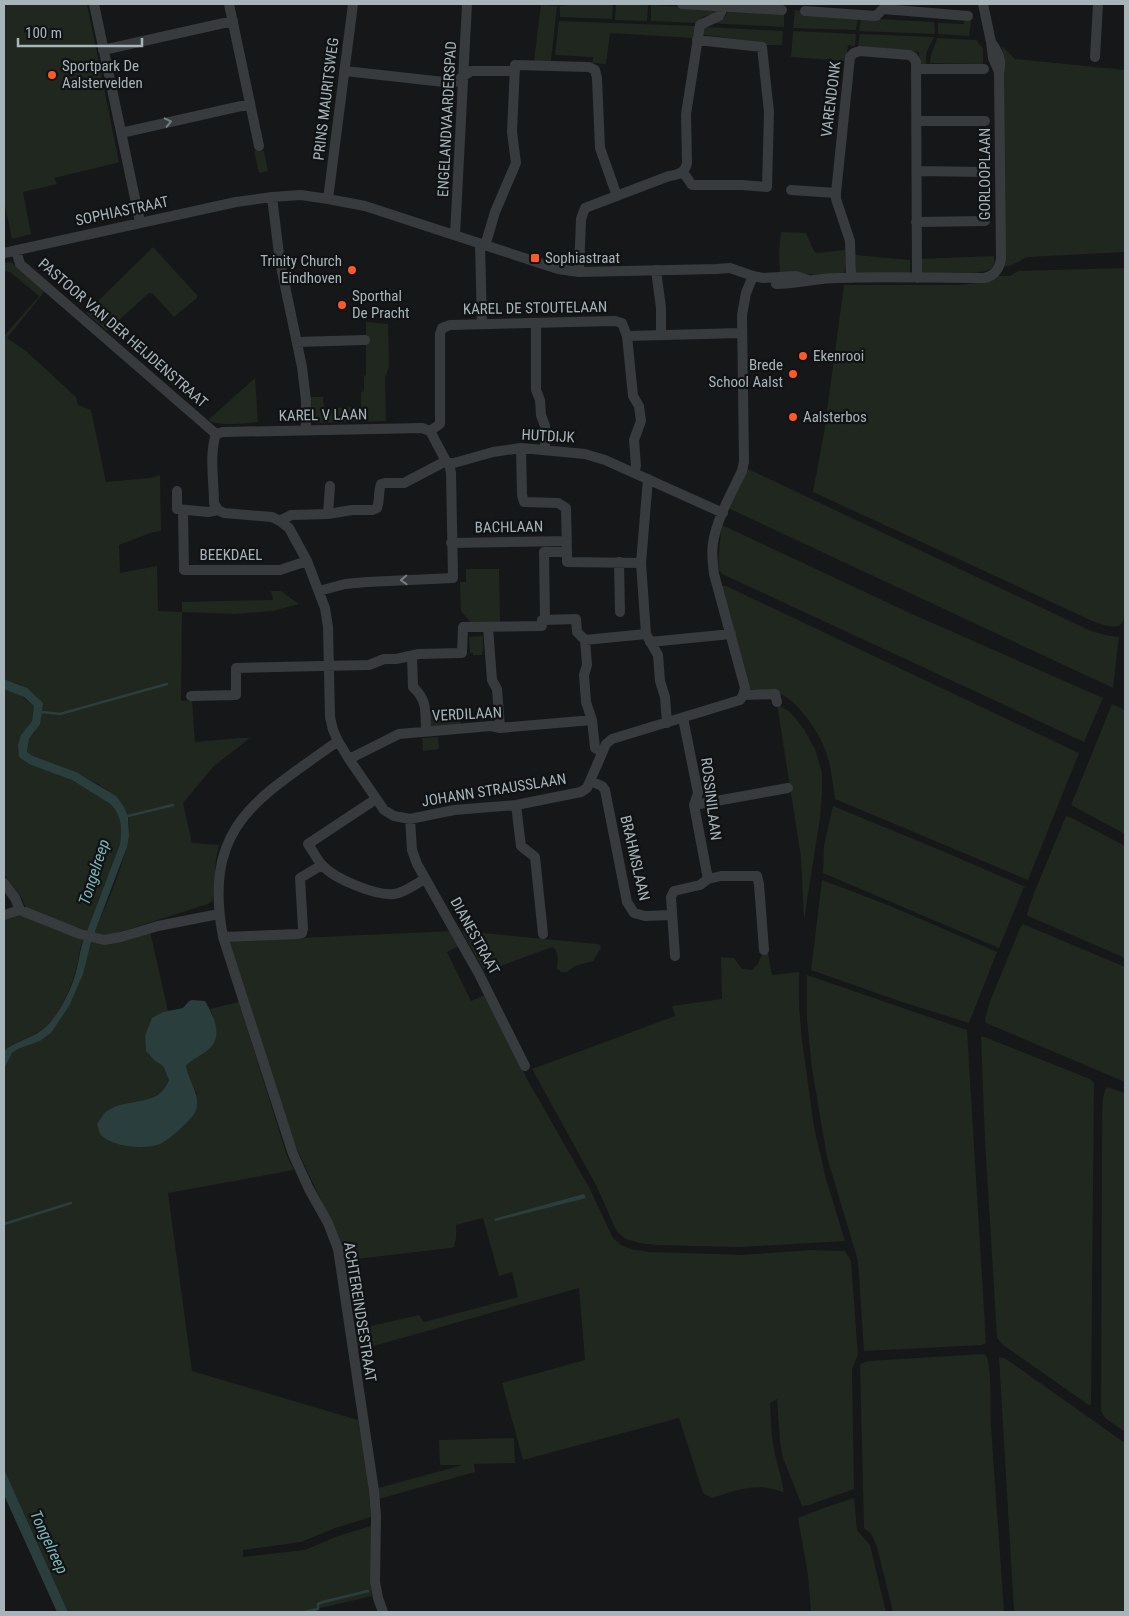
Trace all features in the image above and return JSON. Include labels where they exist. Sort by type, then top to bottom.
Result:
[{"type":"street","points":[[94,4],[140,222]]},
{"type":"street","points":[[229,4],[259,146]]},
{"type":"street","name":"PRINS MAURITSWEG","points":[[328,199],[352,4]]},
{"type":"street","name":"ENGELANDVAARDERSPAD","points":[[455,235],[457,230],[467,4]]},
{"type":"street","points":[[682,4],[725,5],[782,10]]},
{"type":"street","points":[[876,16],[877,4]]},
{"type":"street","name":"GORLOOPLAAN","points":[[983,4],[992,42],[993,58],[1000,73],[1000,266],[994,274]]},
{"type":"street","points":[[1095,57],[1098,4]]},
{"type":"street","points":[[579,272],[582,213],[585,208],[683,172],[686,168],[688,162],[686,114],[700,25],[720,16],[725,5]]},
{"type":"street","points":[[805,11],[876,16],[883,9],[968,16]]},
{"type":"street","points":[[103,50],[233,21]]},
{"type":"street","points":[[683,172],[692,185],[742,184],[768,187],[770,112],[762,47],[697,40]]},
{"type":"street","name":"VARENDONK","points":[[851,278],[850,241],[836,199],[850,57],[860,51],[909,55],[916,62],[916,69]]},
{"type":"street","points":[[345,71],[453,83],[471,71],[515,68],[589,67],[595,70],[597,78],[600,148],[617,196]]},
{"type":"street","points":[[482,324],[483,245],[516,163],[512,132],[515,68]]},
{"type":"street","points":[[917,278],[916,69],[984,69]]},
{"type":"street","points":[[121,133],[250,104]]},
{"type":"street","points":[[917,121],[985,121]]},
{"type":"street","points":[[917,171],[983,172]]},
{"type":"street","points":[[791,190],[836,193]]},
{"type":"street","name":"SOPHIASTRAAT","points":[[4,253],[236,202],[301,195],[366,206],[545,265],[579,272],[716,269],[766,284],[797,284],[808,280],[851,278],[984,278],[994,274]]},
{"type":"street","points":[[272,197],[280,262],[305,384],[306,430]]},
{"type":"street","points":[[916,222],[985,221]]},
{"type":"street","name":"PASTOOR VAN DER HEIJDENSTRAAT","points":[[16,250],[20,264],[216,434]]},
{"type":"street","points":[[656,270],[661,335]]},
{"type":"street","points":[[590,781],[606,744],[612,739],[740,700],[743,696],[745,688],[714,574],[712,544],[744,462],[742,315],[746,293],[752,279]]},
{"type":"street","name":"KAREL DE STOUTELAAN","points":[[430,431],[440,424],[440,334],[442,328],[450,325],[615,321],[622,323],[627,336]]},
{"type":"street","points":[[536,323],[536,390],[545,426],[545,450]]},
{"type":"street","points":[[634,472],[636,466],[634,440],[641,421],[639,406],[633,396],[627,336],[742,333]]},
{"type":"street","points":[[297,342],[365,340]]},
{"type":"street","name":"KAREL V LAAN","points":[[216,434],[223,432],[422,428],[430,431]]},
{"type":"street","points":[[319,591],[345,584],[453,578],[451,473],[430,431]]},
{"type":"street","points":[[216,434],[213,443],[214,504],[218,510],[224,513],[272,516],[280,520]]},
{"type":"street","points":[[522,448],[522,495],[524,502],[558,503],[566,508],[567,562],[641,563]]},
{"type":"street","name":"HUTDIJK","points":[[280,520],[291,515],[372,510],[377,508],[379,503],[381,484],[404,483],[426,470],[447,462],[454,463],[493,452],[522,448],[585,454],[605,460],[723,513]]},
{"type":"street","points":[[648,479],[641,563],[648,638],[658,655],[660,681],[665,697],[666,723]]},
{"type":"street","points":[[328,514],[330,486]]},
{"type":"street","name":"BEEKDAEL","points":[[176,491],[177,509],[183,510],[184,570],[280,570],[307,561]]},
{"type":"street","points":[[183,510],[208,512],[218,510]]},
{"type":"street","name":"JOHANN STRAUSSLAAN","points":[[280,520],[289,528],[307,561],[325,608],[328,627],[330,717],[333,730],[349,759],[384,810],[402,819],[410,819],[454,810],[516,805],[580,792],[587,788],[590,781]]},
{"type":"street","name":"BACHLAAN","points":[[451,543],[567,541]]},
{"type":"street","points":[[545,620],[544,552],[567,552]]},
{"type":"street","points":[[619,562],[620,612]]},
{"type":"street","points":[[190,696],[236,695],[236,668],[369,665],[384,659],[419,654],[462,653],[463,627],[542,626],[542,620],[576,620],[577,632],[585,640],[587,665],[584,675],[586,702],[592,720],[595,748],[602,752]]},
{"type":"street","points":[[488,627],[492,680],[497,689],[500,728]]},
{"type":"street","points":[[585,640],[731,634]]},
{"type":"street","points":[[412,656],[413,686],[422,695],[426,731]]},
{"type":"street","points":[[743,696],[775,694],[777,702]]},
{"type":"street","name":"ROSSINILAAN","points":[[683,718],[698,793],[694,805],[708,879]]},
{"type":"street","name":"VERDILAAN","points":[[349,759],[399,734],[592,720]]},
{"type":"street","name":"ACHTEREINDSESTRAAT","points":[[338,741],[275,786],[242,817],[231,834],[222,859],[219,914],[223,937],[293,1154],[309,1189],[328,1223],[338,1249],[374,1491],[376,1516],[375,1582],[383,1612]]},
{"type":"street","name":"BRAHMSLAAN","points":[[590,781],[602,786],[605,790],[628,902],[634,914],[645,916],[671,915]]},
{"type":"street","points":[[694,805],[788,788]]},
{"type":"street","points":[[376,799],[308,844],[327,870],[352,884],[382,894],[395,894],[425,879]]},
{"type":"street","points":[[516,805],[522,846],[534,857],[543,934]]},
{"type":"street","name":"DIANESTRAAT","points":[[410,819],[412,850],[425,879],[480,974],[525,1066]]},
{"type":"street","points":[[223,937],[302,933],[300,878],[322,865]]},
{"type":"street","points":[[708,879],[721,876],[757,876],[764,950]]},
{"type":"street","name":"BRAHMSLAAN","points":[[675,956],[670,897],[674,891],[700,885],[708,879]]},
{"type":"street","points":[[4,883],[15,898],[20,910]]},
{"type":"street","points":[[4,915],[20,910],[80,934],[104,940],[158,926],[219,914]]},
{"type":"shaded area","name":"Sportpark De Aalstervelden","points":[[4,4],[87,4],[119,162],[54,178],[57,184],[23,192],[31,234],[12,239],[4,201]]},
{"type":"shaded area","points":[[572,4],[613,4],[612,19],[560,17],[560,6]]},
{"type":"shaded area","points":[[616,4],[648,5],[647,21],[615,20]]},
{"type":"shaded area","points":[[541,5],[557,6],[551,61],[534,61]]},
{"type":"shaded area","points":[[651,5],[722,9],[718,14],[704,16],[697,23],[651,21]]},
{"type":"shaded area","points":[[729,9],[784,12],[784,27],[707,23],[721,20]]},
{"type":"shaded area","points":[[795,10],[858,18],[856,30],[793,28]]},
{"type":"shaded area","points":[[861,18],[934,22],[935,34],[859,31]]},
{"type":"shaded area","points":[[559,21],[696,26],[693,38],[610,33],[606,64],[592,63],[593,57],[555,55]]},
{"type":"shaded area","points":[[964,21],[971,21],[969,36],[938,34],[938,23],[964,24]]},
{"type":"shaded area","points":[[705,27],[783,31],[782,45],[765,45],[700,34]]},
{"type":"shaded area","points":[[793,31],[856,34],[855,46],[848,45],[846,61],[791,57]]},
{"type":"shaded area","points":[[860,34],[934,37],[926,53],[926,65],[919,66],[919,52],[858,46]]},
{"type":"shaded area","points":[[937,38],[976,40],[983,48],[983,64],[930,63]]},
{"type":"shaded area","points":[[1002,46],[1015,59],[1125,70],[1125,252],[1028,257],[1004,267],[1004,62]]},
{"type":"shaded area","points":[[254,151],[264,151],[268,171],[259,173]]},
{"type":"shaded area","points":[[781,232],[806,233],[814,251],[817,253],[845,250],[844,274],[780,275],[779,251]]},
{"type":"shaded area","points":[[153,247],[197,295],[197,298],[174,317],[153,294],[149,293],[107,331],[86,313]]},
{"type":"shaded area","points":[[855,255],[910,260],[910,274],[854,274]]},
{"type":"shaded area","points":[[994,256],[993,267],[987,271],[957,274],[919,274],[919,259]]},
{"type":"shaded area","points":[[11,262],[45,291],[7,338],[26,351],[76,397],[78,405],[91,410],[106,482],[150,478],[160,475],[161,531],[153,532],[119,545],[120,573],[157,566],[158,611],[182,612],[181,701],[192,700],[195,742],[250,738],[214,766],[183,803],[192,843],[219,845],[213,900],[208,904],[117,933],[104,935],[94,933],[124,858],[128,842],[128,816],[122,805],[113,795],[101,786],[73,771],[27,752],[29,739],[35,732],[38,698],[21,685],[4,679],[4,336],[39,296],[10,272],[4,271],[4,263]]},
{"type":"shaded area","points":[[1125,268],[1125,605],[1124,618],[1121,624],[1111,626],[1090,620],[813,492],[824,433],[844,285],[959,285],[986,282],[999,276],[1010,276],[1018,271]]},
{"type":"shaded area","points":[[366,322],[388,324],[389,367],[385,378],[386,421],[314,423],[311,397],[323,397],[324,408],[361,407],[361,392],[364,391],[364,376],[366,375]]},
{"type":"shaded area","points":[[255,378],[258,422],[225,424],[208,420]]},
{"type":"shaded area","points":[[746,468],[1091,631],[1119,637],[1113,688],[728,508]]},
{"type":"shaded area","points":[[722,525],[912,614],[1103,698],[1084,742],[722,574],[719,570],[719,548]]},
{"type":"shaded area","points":[[466,569],[499,569],[500,623],[471,623],[461,611],[460,582],[466,582]]},
{"type":"shaded area","points":[[721,586],[726,586],[1079,753],[1028,880],[835,799],[829,763],[823,744],[803,713],[783,695],[748,689]]},
{"type":"shaded area","points":[[271,591],[281,591],[299,604],[273,611],[234,614],[182,612],[182,602],[273,600]]},
{"type":"shaded area","points":[[483,636],[482,655],[473,655],[473,653],[470,653],[469,637]]},
{"type":"shaded area","points":[[4,679],[27,688],[43,703],[40,724],[29,739],[27,752],[76,772],[116,796],[128,816],[129,836],[127,847],[91,942],[83,974],[69,1006],[51,1033],[40,1041],[12,1053],[4,1069],[4,1051],[47,1026],[68,993],[74,979],[81,947],[120,844],[121,833],[119,817],[109,803],[72,780],[29,764],[19,757],[18,745],[21,735],[32,721],[34,706],[24,697],[4,689]]},
{"type":"shaded area","points":[[4,689],[18,693],[34,706],[32,721],[21,735],[20,757],[82,785],[110,804],[120,820],[120,844],[87,931],[27,909],[4,874]]},
{"type":"shaded area","points":[[777,704],[790,712],[804,729],[815,749],[822,773],[820,818],[804,920],[801,857]]},
{"type":"shaded area","points":[[1112,704],[1125,710],[1125,834],[1071,805]]},
{"type":"shaded area","points":[[459,707],[461,725],[433,727],[429,723],[428,710]]},
{"type":"shaded area","points":[[438,737],[439,749],[423,751],[422,738]]},
{"type":"shaded area","points":[[833,806],[1028,888],[1024,887],[999,948],[823,873],[824,845]]},
{"type":"shaded area","points":[[1066,816],[1125,846],[1125,958],[1027,914]]},
{"type":"shaded area","points":[[822,880],[888,905],[997,952],[969,1023],[811,970]]},
{"type":"shaded area","points":[[22,915],[83,940],[71,984],[64,1001],[50,1023],[45,1028],[4,1051],[4,920]]},
{"type":"shaded area","points":[[1023,924],[1125,967],[1125,1082],[986,1023],[985,1019],[989,1004]]},
{"type":"shaded area","points":[[150,931],[168,1011],[163,1012],[145,1036],[146,1051],[155,1061],[163,1066],[169,1080],[165,1090],[148,1100],[120,1105],[197,1094],[187,1074],[186,1066],[193,1058],[209,1049],[213,1015],[210,1009],[239,1002],[287,1156],[294,1170],[168,1193],[192,1371],[358,1420],[367,1472],[371,1517],[335,1528],[301,1542],[243,1550],[243,1557],[305,1550],[338,1536],[371,1526],[370,1582],[372,1596],[303,1612],[68,1612],[4,1469],[4,1069],[12,1053],[40,1041],[51,1033],[87,955],[91,942]]},
{"type":"shaded area","points":[[453,931],[461,945],[447,952],[471,1001],[487,994],[526,1077],[590,1189],[613,1238],[621,1245],[648,1252],[741,1255],[812,1250],[845,1251],[851,1261],[858,1354],[852,1370],[854,1489],[802,1506],[783,1458],[777,1399],[770,1403],[772,1432],[774,1450],[784,1493],[775,1489],[757,1487],[712,1498],[703,1493],[679,1418],[523,1460],[502,1383],[585,1360],[579,1288],[356,1351],[353,1330],[419,1315],[424,1322],[518,1297],[512,1272],[499,1276],[483,1218],[456,1225],[454,1247],[348,1260],[343,1256],[334,1227],[298,1152],[276,1092],[229,941]]},
{"type":"shaded area","points":[[462,931],[597,944],[601,948],[593,961],[575,966],[567,972],[561,972],[557,969],[557,954],[552,947],[498,967],[483,969]]},
{"type":"shaded area","points":[[766,943],[772,975],[799,972],[802,1040],[814,1127],[826,1179],[845,1241],[740,1247],[657,1245],[626,1239],[617,1232],[596,1185],[532,1069],[675,1016],[672,1006],[722,999],[721,957],[734,958],[742,969],[752,970],[758,964]]},
{"type":"shaded area","points":[[807,975],[967,1030],[986,1343],[982,1345],[864,1351],[858,1261],[827,1157],[812,1069],[807,1020]]},
{"type":"shaded area","points":[[192,1000],[205,1001],[216,1025],[216,1038],[213,1044],[186,1066],[197,1098],[194,1114],[169,1139],[154,1146],[121,1145],[106,1139],[101,1135],[97,1124],[106,1112],[124,1104],[142,1101],[158,1095],[169,1080],[163,1066],[155,1061],[146,1051],[145,1036],[152,1018],[163,1012],[183,1008]]},
{"type":"shaded area","points":[[982,1036],[1090,1079],[1094,1083],[1090,1406],[1003,1345],[997,1338],[985,1140]]},
{"type":"shaded area","points":[[1107,1087],[1125,1093],[1125,1432],[1105,1418],[1101,1411],[1102,1111],[1103,1097]]},
{"type":"shaded area","points":[[584,1194],[586,1198],[495,1221],[494,1219]]},
{"type":"shaded area","points":[[986,1355],[989,1369],[991,1426],[1004,1612],[893,1612],[877,1547],[872,1535],[864,1528],[860,1364],[869,1361]]},
{"type":"shaded area","points":[[999,1357],[1006,1359],[1125,1443],[1125,1612],[1014,1612]]},
{"type":"shaded area","points":[[514,1438],[515,1463],[474,1464],[475,1472],[379,1499],[378,1488],[463,1465],[440,1465],[439,1440]]},
{"type":"shaded area","points":[[4,1469],[68,1612],[57,1612],[4,1495]]},
{"type":"shaded area","points":[[854,1498],[857,1530],[870,1545],[886,1612],[811,1612],[808,1575],[798,1518]]},
{"type":"waterway","points":[[42,712],[60,714],[167,684]]},
{"type":"waterway","points":[[128,816],[173,805]]},
{"type":"waterway","points":[[4,1224],[71,1203]]},
{"type":"waterway","points":[[304,1612],[318,1609],[318,1604],[323,1602],[368,1591]]},
{"type":"place","name":"Sportpark De Aalstervelden","points":[[52,75]]},
{"type":"place","name":"Sophiastraat","points":[[535,258]]},
{"type":"place","name":"Trinity Church Eindhoven","points":[[352,270]]},
{"type":"place","name":"Sporthal De Pracht","points":[[342,305]]},
{"type":"place","name":"Ekenrooi","points":[[803,356]]},
{"type":"place","name":"Brede School Aalst","points":[[793,374]]},
{"type":"place","name":"Aalsterbos","points":[[793,417]]},
{"type":"water label","name":"Tongelreep","points":[[94,872]]},
{"type":"water label","name":"Tongelreep","points":[[49,1542]]}]
